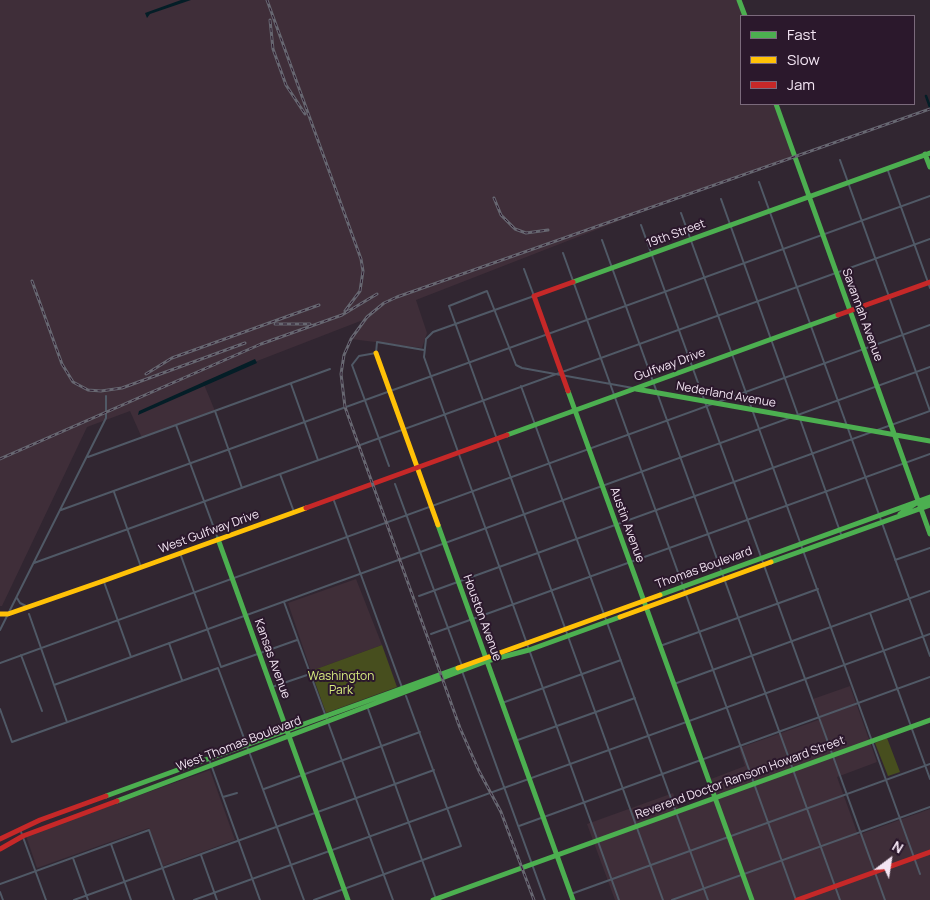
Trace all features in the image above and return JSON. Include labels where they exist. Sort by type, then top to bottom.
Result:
[{"type":"street","points":[[739,0],[745,15]]},
{"type":"street","name":"Savannah Avenue","points":[[776,105],[930,534]]},
{"type":"street","points":[[928,153],[930,167]]},
{"type":"street","name":"19th Street","points":[[424,350],[428,334],[928,153]]},
{"type":"street","points":[[419,596],[930,411],[840,160]]},
{"type":"street","points":[[887,168],[929,284]]},
{"type":"street","points":[[759,182],[930,656]]},
{"type":"street","points":[[61,510],[930,196]]},
{"type":"street","points":[[721,199],[842,537]]},
{"type":"street","points":[[681,212],[920,874]]},
{"type":"street","points":[[641,225],[885,900]]},
{"type":"street","points":[[562,374],[600,358],[930,239]]},
{"type":"street","points":[[602,240],[840,900]]},
{"type":"street","points":[[563,253],[797,900],[930,852]]},
{"type":"street","name":"Austin Avenue","points":[[524,269],[752,900]]},
{"type":"street","name":"Gulfway Drive","points":[[417,468],[732,353],[929,284]]},
{"type":"street","points":[[508,348],[487,291],[449,306],[664,900]]},
{"type":"street","points":[[714,403],[930,325]]},
{"type":"street","name":"Houston Avenue","points":[[424,350],[377,342],[376,353],[573,900]]},
{"type":"street","name":"Nederland Avenue","points":[[508,348],[514,362],[519,367],[635,388],[706,404],[714,403],[930,441]]},
{"type":"street","points":[[424,350],[430,376],[619,900]]},
{"type":"street","points":[[376,353],[359,356],[352,364],[389,466]]},
{"type":"street","points":[[54,685],[603,485],[759,429],[798,417],[838,400],[930,367]]},
{"type":"street","points":[[88,457],[330,369]]},
{"type":"street","points":[[34,563],[554,374]]},
{"type":"street","points":[[291,384],[318,460]]},
{"type":"street","points":[[522,386],[708,900]]},
{"type":"street","points":[[0,630],[106,418],[106,396]]},
{"type":"street","points":[[0,663],[667,420],[706,404]]},
{"type":"street","points":[[215,411],[242,488]]},
{"type":"street","name":"Kansas Avenue","points":[[176,425],[348,900]]},
{"type":"street","points":[[431,634],[930,454]]},
{"type":"street","name":"West Gulfway Drive","points":[[0,614],[8,614],[103,581],[417,468]]},
{"type":"street","points":[[280,474],[294,512]]},
{"type":"street","points":[[396,484],[545,900]]},
{"type":"street","points":[[114,491],[142,567]]},
{"type":"street","points":[[314,900],[460,846],[448,808],[333,498]]},
{"type":"street","points":[[921,508],[922,504],[930,499]]},
{"type":"street","name":"Thomas Boulevard","points":[[486,659],[879,515],[918,501],[930,499]]},
{"type":"street","points":[[897,517],[916,505],[918,501]]},
{"type":"street","name":"Thomas Boulevard","points":[[486,659],[529,650],[930,505]]},
{"type":"street","points":[[895,560],[930,548]]},
{"type":"street","points":[[180,553],[249,751],[304,900]]},
{"type":"street","points":[[103,581],[131,657]]},
{"type":"street","points":[[660,646],[818,589]]},
{"type":"street","points":[[674,684],[930,591]]},
{"type":"street","points":[[17,598],[20,603],[28,607]]},
{"type":"street","points":[[284,602],[393,900]]},
{"type":"street","points":[[870,613],[930,779]]},
{"type":"street","points":[[29,614],[67,722]]},
{"type":"street","points":[[194,900],[930,634]]},
{"type":"street","points":[[0,709],[12,742],[297,640]]},
{"type":"street","points":[[169,644],[182,680]]},
{"type":"street","points":[[21,654],[42,711]]},
{"type":"street","name":"West Thomas Boulevard","points":[[327,719],[367,706],[486,659]]},
{"type":"street","points":[[502,703],[621,660]]},
{"type":"street","points":[[272,688],[310,674]]},
{"type":"street","points":[[519,826],[930,677]]},
{"type":"street","name":"West Thomas Boulevard","points":[[0,849],[23,836],[155,787],[247,744],[288,733],[404,692]]},
{"type":"street","points":[[516,741],[635,698]]},
{"type":"street","points":[[367,706],[422,861],[438,899]]},
{"type":"street","name":"Reverend Doctor Ransom Howard Street","points":[[438,899],[930,720]]},
{"type":"street","points":[[264,789],[420,732]]},
{"type":"street","name":"West Thomas Boulevard","points":[[0,839],[20,829],[152,779],[249,751],[288,733]]},
{"type":"street","points":[[210,762],[260,900]]},
{"type":"street","points":[[571,894],[930,764]]},
{"type":"street","points":[[74,900],[434,770]]},
{"type":"street","points":[[152,779],[155,787]]},
{"type":"street","points":[[223,797],[237,793]]},
{"type":"street","points":[[672,900],[930,807]]},
{"type":"street","points":[[20,829],[46,900]]},
{"type":"street","points":[[0,884],[149,830],[174,900]]},
{"type":"street","points":[[111,844],[131,900]]},
{"type":"street","points":[[201,855],[217,900]]},
{"type":"street","points":[[73,858],[88,900]]},
{"type":"street","points":[[0,892],[3,900]]},
{"type":"shaded area","points":[[0,0],[739,0],[745,15],[740,15],[740,105],[776,105],[794,156],[706,187],[416,300],[427,333],[422,348],[351,339],[363,320],[203,382],[215,411],[142,438],[130,411],[87,427],[2,606],[0,606]]},
{"type":"shaded area","points":[[356,579],[382,645],[311,671],[288,603]]},
{"type":"shaded area","points":[[850,686],[877,762],[837,777],[858,835],[930,809],[930,900],[615,900],[587,824],[673,793],[680,813],[718,799],[711,779],[745,766],[739,748],[821,719],[813,699]]},
{"type":"shaded area","points":[[210,770],[235,840],[163,866],[149,828],[37,868],[26,836]]},
{"type":"green space","name":"Washington Park","points":[[382,645],[397,687],[326,713],[311,671]]},
{"type":"green space","points":[[887,738],[900,772],[888,776],[875,743]]},
{"type":"water","points":[[181,0],[191,0],[150,14],[147,18],[145,13]]},
{"type":"water","points":[[255,359],[257,363],[138,415],[139,411]]},
{"type":"waterway","points":[[926,96],[930,107]]},
{"type":"railway","points":[[267,0],[361,259],[363,271],[360,291],[345,311]]},
{"type":"railway","points":[[270,20],[273,49],[286,85],[305,114]]},
{"type":"railway","points":[[534,900],[501,812],[479,771],[460,728],[345,407],[341,374],[344,355],[351,339],[367,317],[384,303],[397,297],[930,109]]},
{"type":"railway","points":[[494,198],[501,215],[515,229],[526,233],[548,230]]},
{"type":"railway","points":[[32,281],[62,364],[73,382],[88,390],[101,391],[122,388],[245,343]]},
{"type":"railway","points":[[0,459],[261,344],[342,315],[377,294]]},
{"type":"railway","points":[[146,374],[172,358],[319,305]]},
{"type":"railway","points":[[275,324],[310,324]]},
{"type":"traffic: fast","points":[[739,0],[745,15]]},
{"type":"traffic: fast","points":[[776,105],[930,534]]},
{"type":"traffic: fast","points":[[573,282],[930,153]]},
{"type":"traffic: fast","points":[[925,154],[930,167]]},
{"type":"traffic: fast","points":[[507,435],[838,315]]},
{"type":"traffic: fast","points":[[636,389],[930,441]]},
{"type":"traffic: fast","points":[[568,391],[752,900]]},
{"type":"traffic: fast","points":[[660,595],[930,497]]},
{"type":"traffic: fast","points":[[921,508],[922,504],[930,500]]},
{"type":"traffic: fast","points":[[900,514],[918,502]]},
{"type":"traffic: fast","points":[[771,562],[930,505]]},
{"type":"traffic: fast","points":[[438,525],[573,900]]},
{"type":"traffic: fast","points":[[218,539],[348,900]]},
{"type":"traffic: fast","points":[[117,801],[487,661],[529,650],[620,617]]},
{"type":"traffic: fast","points":[[106,796],[458,668]]},
{"type":"traffic: fast","points":[[433,900],[930,720]]},
{"type":"traffic: slow","points":[[376,353],[438,525]]},
{"type":"traffic: slow","points":[[0,614],[8,614],[306,508]]},
{"type":"traffic: slow","points":[[620,617],[771,562]]},
{"type":"traffic: slow","points":[[458,668],[660,595]]},
{"type":"traffic: jam","points":[[568,391],[534,296],[573,282]]},
{"type":"traffic: jam","points":[[838,315],[930,282]]},
{"type":"traffic: jam","points":[[306,508],[507,435]]},
{"type":"traffic: jam","points":[[0,839],[40,820],[106,796]]},
{"type":"traffic: jam","points":[[0,849],[23,836],[117,801]]},
{"type":"traffic: jam","points":[[797,900],[930,852]]}]
